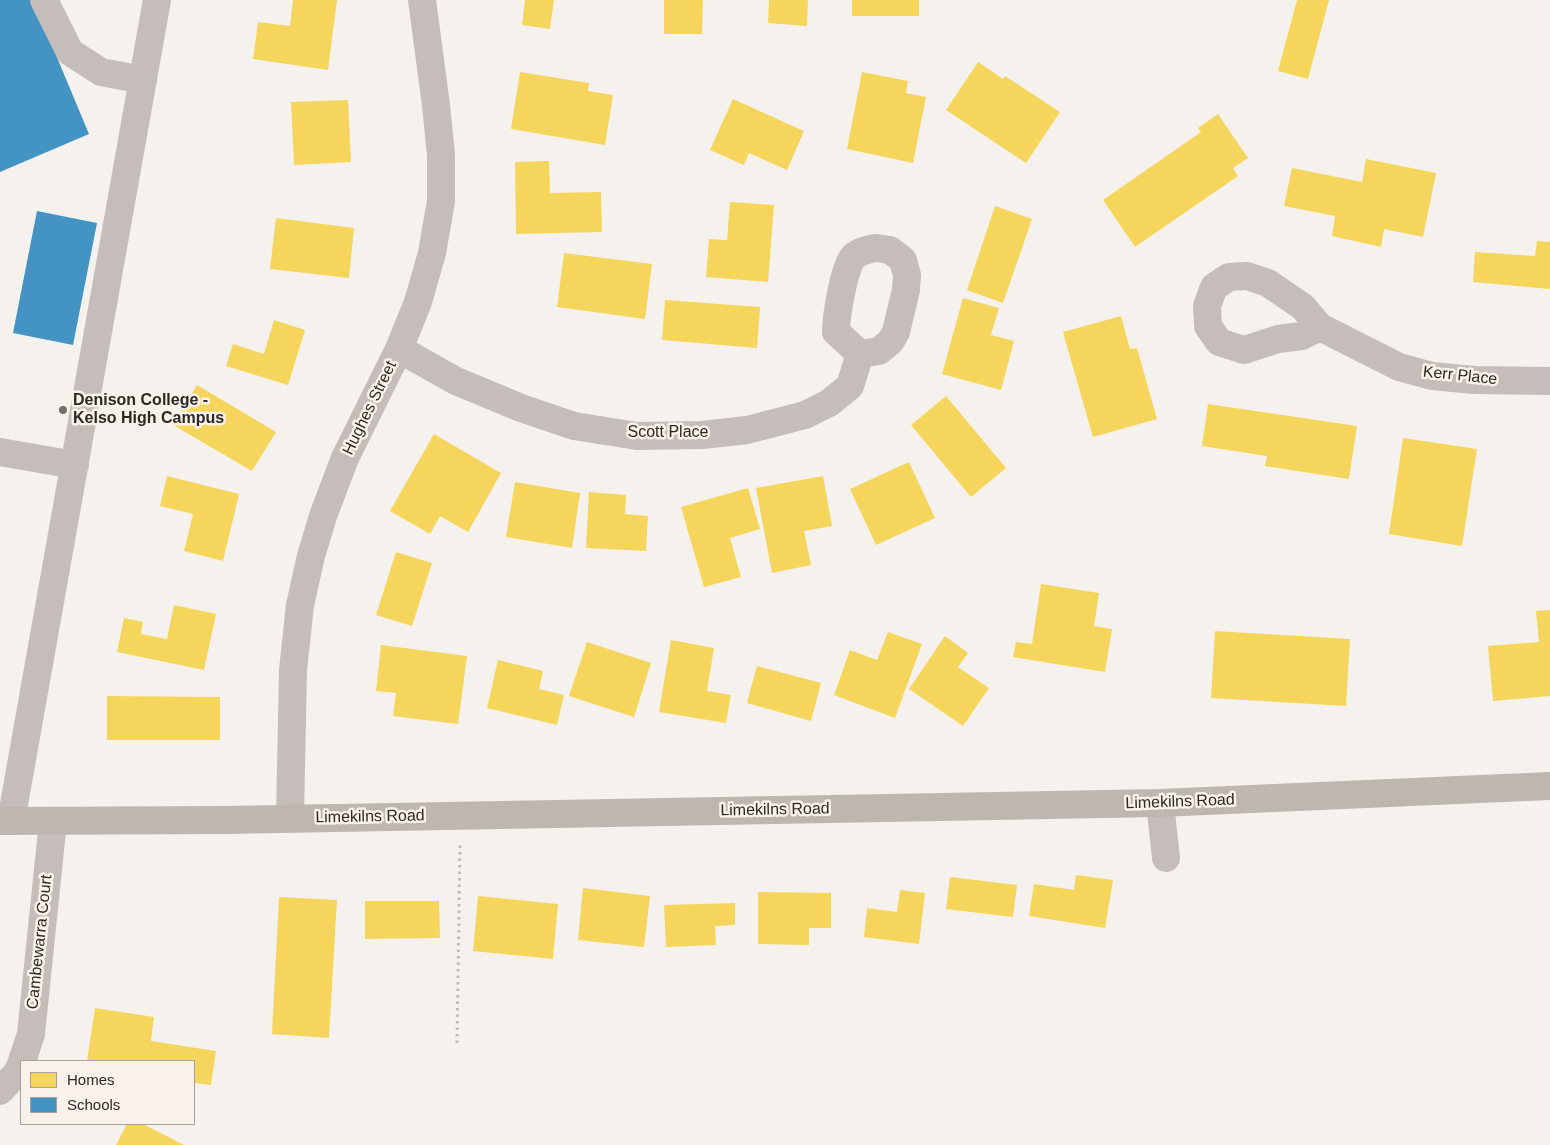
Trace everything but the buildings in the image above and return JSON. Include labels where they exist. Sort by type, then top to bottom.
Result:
[{"type":"main road","name":"Limekilns Road","points":[[5,821],[460,816],[1160,803],[1550,786]]},
{"type":"street","points":[[44,0],[70,52],[101,72],[143,80]]},
{"type":"street","points":[[5,821],[75,465],[157,0]]},
{"type":"street","name":"Hughes Street","points":[[290,818],[293,670],[300,605],[311,556],[323,516],[345,458],[399,349],[418,302],[432,253],[441,201],[441,155],[422,0]]},
{"type":"street","name":"Kerr Place","points":[[1320,327],[1399,367],[1432,376],[1474,380],[1550,381]]},
{"type":"street","name":"Scott Place","points":[[399,349],[456,381],[521,408],[574,426],[637,436],[702,435],[747,430],[805,415],[829,403],[850,386],[860,354]]},
{"type":"street","points":[[0,452],[75,465]]},
{"type":"street","points":[[1160,803],[1166,858]]},
{"type":"street","name":"Cambewarra Court","points":[[23,1060],[31,1034],[53,821]]},
{"type":"street","name":"Cambewarra Court","points":[[0,1091],[17,1073],[20,1066]]},
{"type":"path","points":[[457,1043],[460,816]]},
{"type":"place","name":"Denison College - Kelso High Campus","points":[[63,410]]}]
